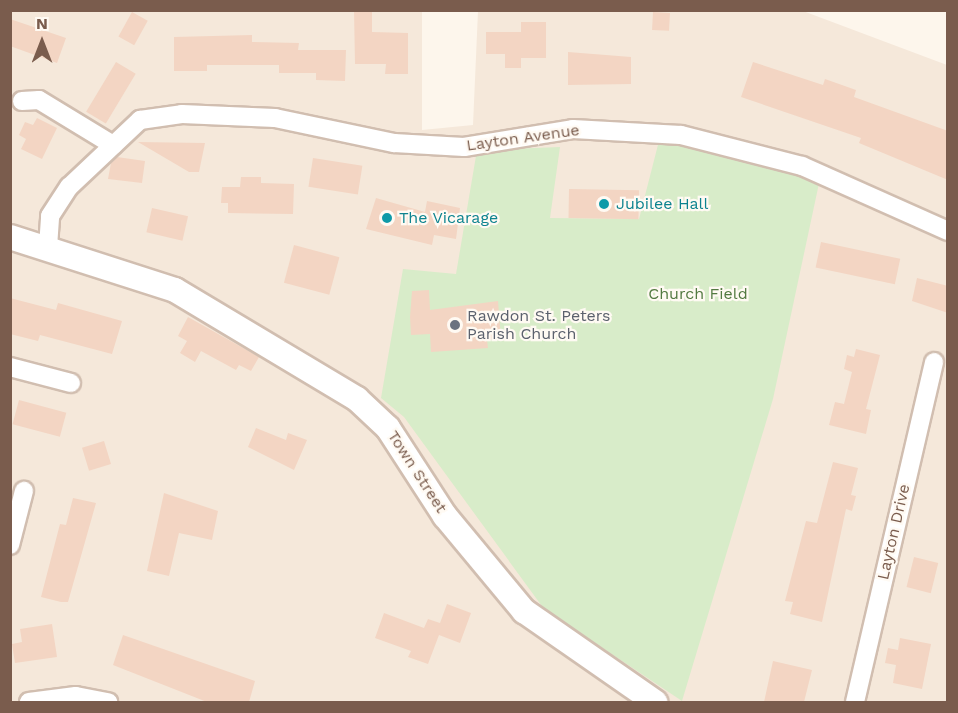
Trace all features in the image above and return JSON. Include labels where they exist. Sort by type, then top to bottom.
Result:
[{"type":"street","points":[[22,101],[39,100],[113,145]]},
{"type":"street","name":"Layton Avenue","points":[[48,247],[50,216],[69,187],[140,120],[182,114],[275,118],[394,143],[464,147],[573,129],[681,135],[802,166],[948,231]]},
{"type":"street","name":"Town Street","points":[[10,237],[48,247],[175,290],[357,399],[388,428],[446,516],[524,611],[655,702]]},
{"type":"street","name":"Layton Drive","points":[[855,702],[934,362]]},
{"type":"street","points":[[10,367],[71,383]]},
{"type":"street","points":[[10,544],[24,491]]},
{"type":"street","points":[[29,702],[76,696],[108,702]]},
{"type":"shaded area","points":[[10,11],[422,11],[422,130],[473,125],[478,11],[803,11],[947,65],[947,702],[11,702]]},
{"type":"green space","name":"Church Field","points":[[661,133],[821,174],[773,399],[682,701],[544,609],[404,417],[381,398],[403,269],[456,274],[477,150],[560,147],[550,218],[639,219]]},
{"type":"building","points":[[354,10],[372,10],[372,32],[408,33],[408,74],[385,74],[386,64],[355,64]]},
{"type":"building","points":[[132,12],[148,21],[134,45],[118,36]]},
{"type":"building","points":[[653,12],[670,13],[669,31],[652,30]]},
{"type":"building","points":[[10,19],[66,38],[57,63],[10,46]]},
{"type":"building","points":[[521,22],[546,22],[546,58],[521,58],[521,68],[505,68],[505,54],[486,54],[486,32],[521,32]]},
{"type":"building","points":[[252,35],[252,42],[299,43],[298,50],[346,50],[345,81],[316,80],[316,73],[279,73],[279,65],[207,65],[207,71],[174,71],[174,37]]},
{"type":"building","points":[[568,52],[631,57],[631,84],[568,85]]},
{"type":"building","points":[[116,62],[136,74],[106,124],[86,112]]},
{"type":"building","points":[[753,62],[823,85],[825,79],[856,90],[854,97],[948,131],[948,180],[859,143],[861,138],[741,97]]},
{"type":"building","points":[[37,118],[57,128],[42,159],[21,149],[26,139],[19,135],[25,122],[33,125]]},
{"type":"building","points":[[138,142],[205,143],[199,172],[189,172]]},
{"type":"building","points":[[117,157],[145,161],[142,183],[108,179],[111,163]]},
{"type":"building","points":[[313,158],[362,166],[358,194],[308,187]]},
{"type":"building","points":[[241,177],[261,177],[261,183],[294,184],[293,214],[228,213],[228,203],[221,203],[222,187],[240,187]]},
{"type":"building","name":"Jubilee Hall","points":[[569,189],[639,190],[638,219],[568,218]]},
{"type":"building","points":[[376,198],[425,212],[427,201],[460,208],[456,239],[434,235],[432,245],[366,229]]},
{"type":"building","points":[[152,208],[188,216],[182,241],[146,232]]},
{"type":"building","points":[[821,242],[900,259],[895,284],[816,267]]},
{"type":"building","points":[[294,245],[339,257],[329,295],[284,283]]},
{"type":"building","points":[[917,278],[948,286],[948,313],[912,301]]},
{"type":"building","name":"Rawdon St. Peters Parish Church","points":[[429,290],[430,310],[498,301],[501,339],[487,340],[488,348],[431,352],[430,334],[411,335],[410,317],[412,291]]},
{"type":"building","points":[[10,298],[56,310],[58,303],[122,321],[112,354],[40,335],[38,341],[10,334]]},
{"type":"building","points":[[188,317],[259,357],[251,371],[239,365],[236,370],[201,351],[195,362],[180,353],[187,341],[178,336]]},
{"type":"building","points":[[856,349],[880,355],[866,409],[871,410],[866,434],[829,425],[835,402],[844,404],[852,372],[844,369],[847,355],[854,357]]},
{"type":"building","points":[[19,400],[66,413],[60,437],[13,424]]},
{"type":"building","points":[[256,428],[286,440],[288,433],[307,440],[294,470],[248,447]]},
{"type":"building","points":[[104,441],[111,464],[89,471],[82,448]]},
{"type":"building","points":[[833,462],[858,468],[851,495],[856,496],[852,511],[846,509],[822,622],[790,614],[793,602],[785,601],[806,521],[817,523]]},
{"type":"building","points":[[164,493],[218,511],[212,540],[179,533],[169,576],[147,571]]},
{"type":"building","points":[[73,498],[96,503],[68,602],[61,602],[41,597],[60,524],[66,525]]},
{"type":"building","points":[[914,557],[938,563],[931,593],[907,587]]},
{"type":"building","points":[[447,604],[471,613],[460,643],[439,635],[428,664],[408,657],[411,651],[375,638],[384,613],[424,628],[428,619],[440,623]]},
{"type":"building","points":[[52,624],[57,657],[15,663],[12,644],[22,642],[20,629]]},
{"type":"building","points":[[123,635],[255,681],[249,702],[207,702],[113,665]]},
{"type":"building","points":[[900,638],[931,644],[922,689],[893,683],[896,665],[885,663],[888,648],[898,650]]},
{"type":"building","points":[[773,661],[812,670],[804,702],[764,702]]},
{"type":"place","name":"Jubilee Hall","points":[[604,204]]},
{"type":"place","name":"The Vicarage","points":[[387,218]]},
{"type":"place","name":"Rawdon St. Peters Parish Church","points":[[455,325]]}]
